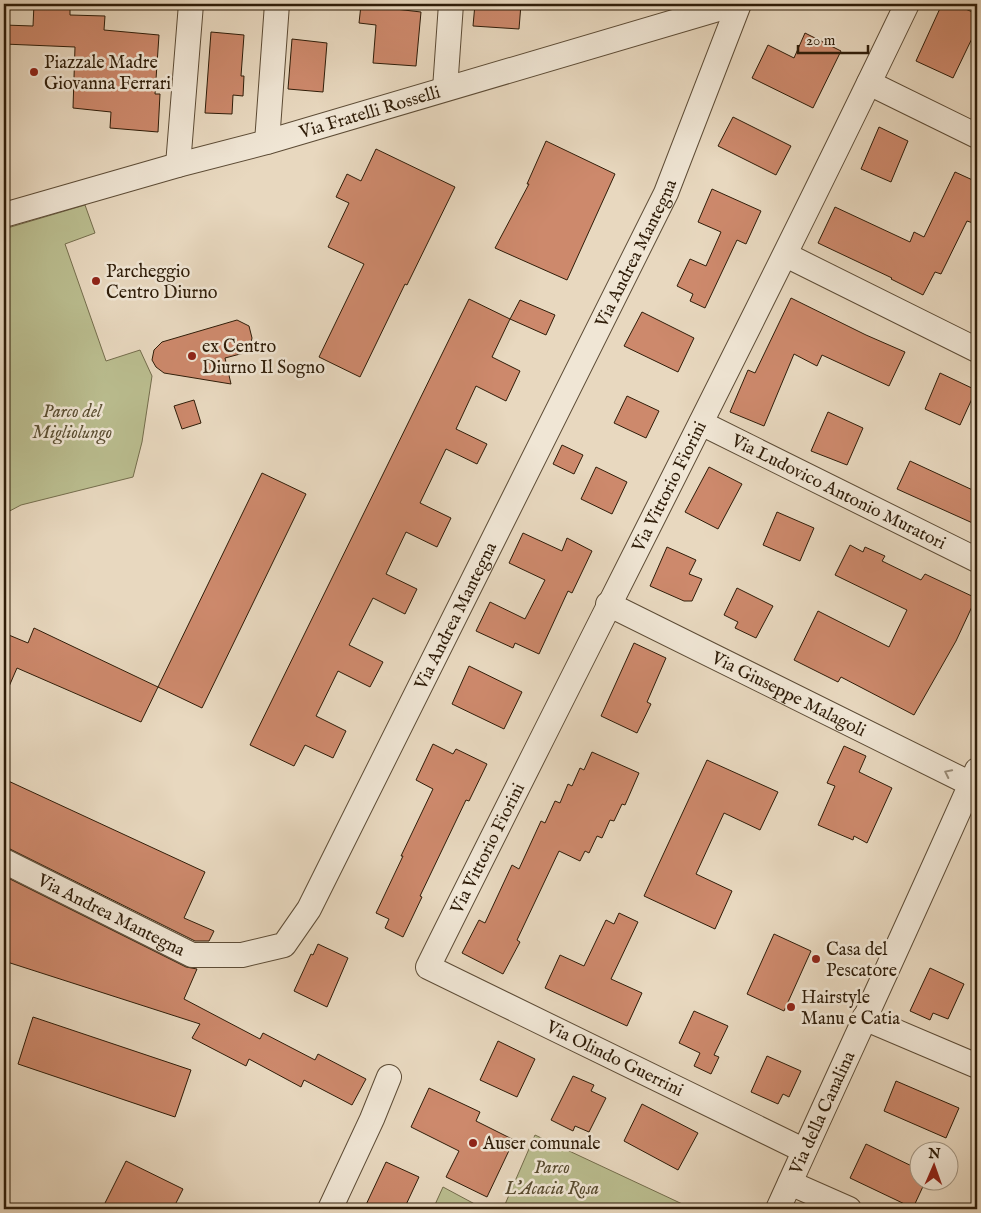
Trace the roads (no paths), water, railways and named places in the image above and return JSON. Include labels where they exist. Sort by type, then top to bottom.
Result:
[{"type":"street","points":[[178,165],[191,4]]},
{"type":"street","points":[[267,142],[277,4]]},
{"type":"street","points":[[445,89],[451,4]]},
{"type":"street","name":"Via Fratelli Rosselli","points":[[4,216],[178,165],[267,142],[445,89],[690,10],[735,4]]},
{"type":"street","name":"Via Andrea Mantegna","points":[[4,861],[192,955],[242,955],[284,945],[309,909],[666,193],[739,4]]},
{"type":"street","name":"Via Vittorio Fiorini","points":[[428,967],[608,604],[786,255],[908,4]]},
{"type":"street","points":[[869,83],[977,136]]},
{"type":"street","points":[[786,255],[977,350]]},
{"type":"street","name":"Via Ludovico Antonio Muratori","points":[[701,423],[977,560]]},
{"type":"street","name":"Via Giuseppe Malagoli","points":[[608,604],[926,762],[974,777]]},
{"type":"street","name":"Via della Canalina","points":[[778,1209],[803,1150],[911,921],[974,777]]},
{"type":"street","name":"Via Olindo Guerrini","points":[[428,967],[803,1150]]},
{"type":"street","points":[[864,1018],[977,1066]]},
{"type":"street","points":[[330,1209],[372,1119],[389,1077]]},
{"type":"street","points":[[790,1183],[849,1209]]},
{"type":"place","name":"Piazzale Madre Giovanna Ferrari","points":[[34,72]]},
{"type":"place","name":"Parcheggio Centro Diurno","points":[[96,281]]},
{"type":"place","name":"ex Centro Diurno Il Sogno","points":[[192,356]]},
{"type":"place","name":"Casa del Pescatore","points":[[816,959]]},
{"type":"place","name":"Hairstyle Manu e Catia","points":[[791,1007]]},
{"type":"place","name":"Auser comunale","points":[[473,1143]]},
{"type":"park label","name":"Parco del Migliolungo","points":[[72,421]]},
{"type":"park label","name":"Parco L'Acacia Rosa","points":[[552,1177]]}]
